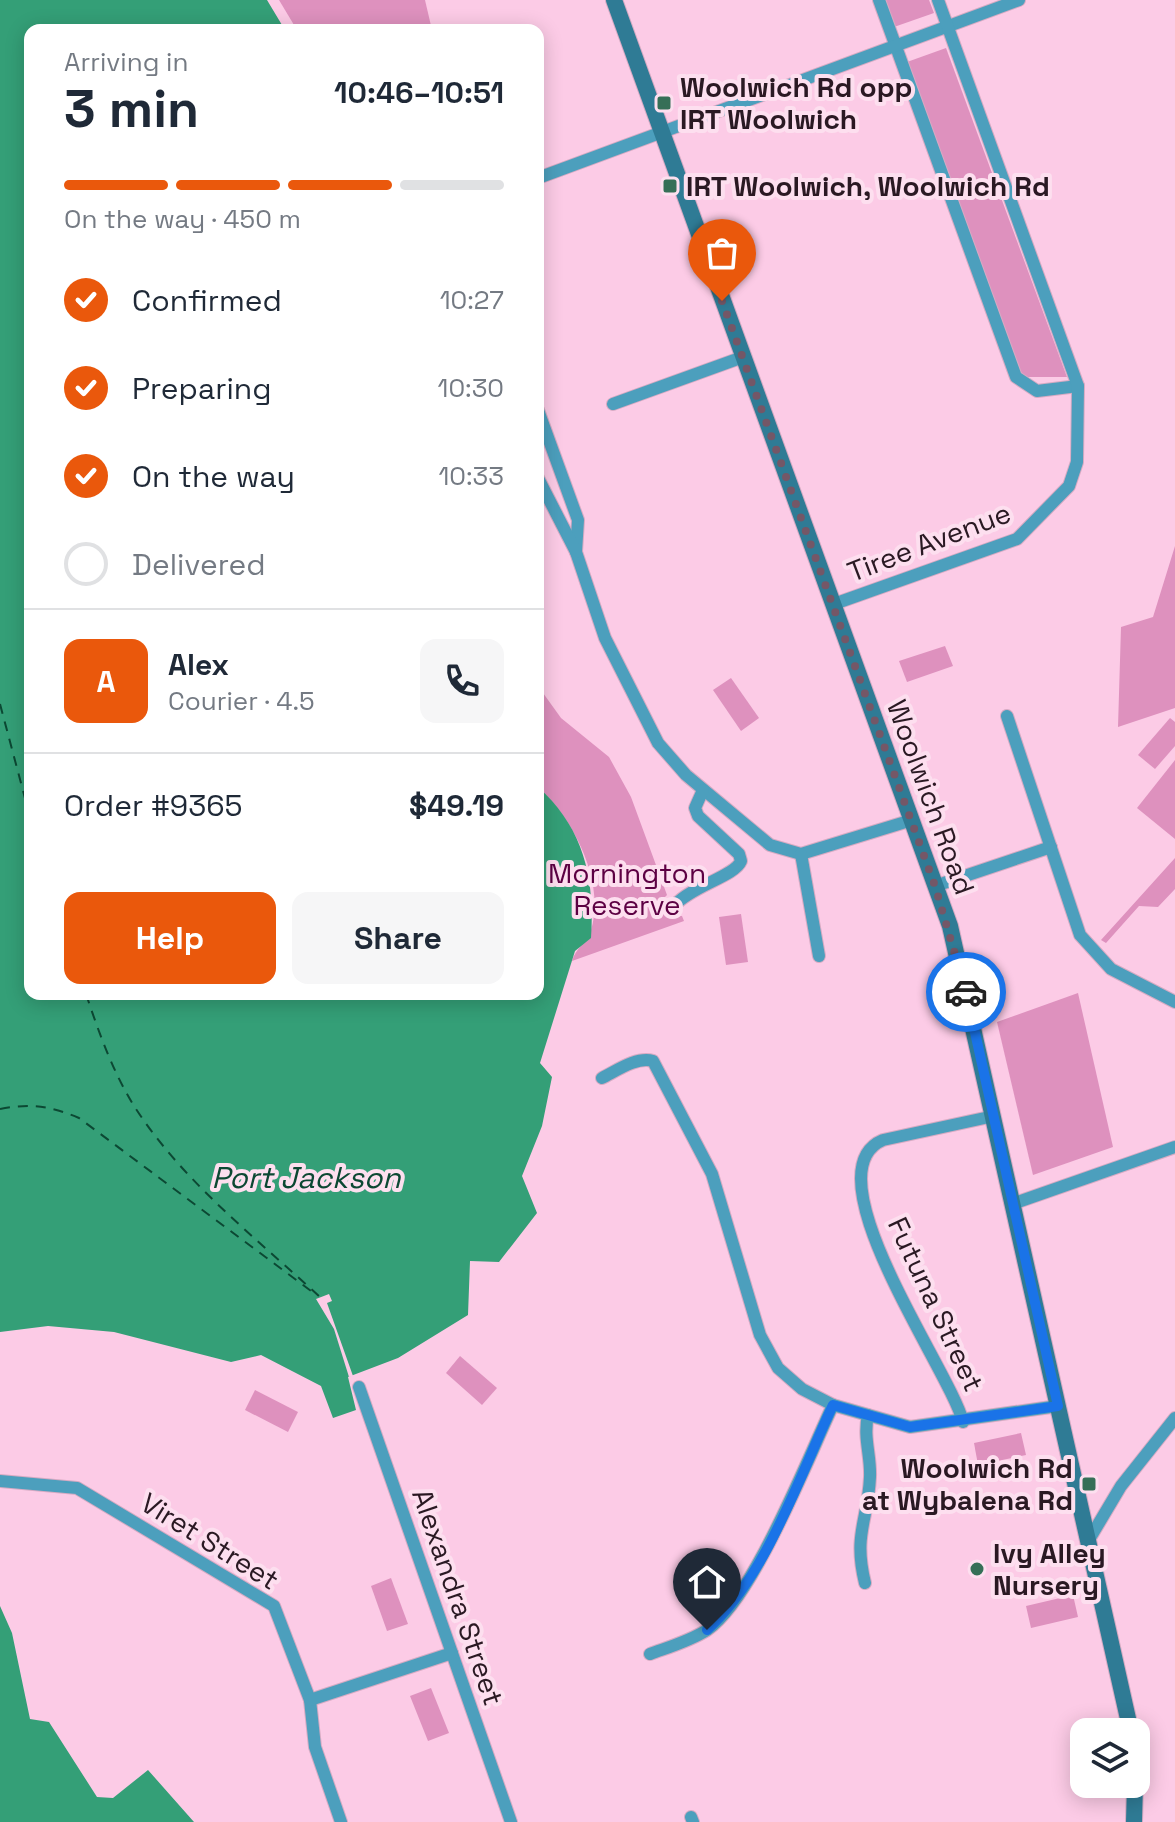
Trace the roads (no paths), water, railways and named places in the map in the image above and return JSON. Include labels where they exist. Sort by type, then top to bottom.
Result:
[{"type":"street","name":"Woolwich Road","points":[[614,0],[912,820],[960,967],[1128,1718]]},
{"type":"street","points":[[879,0],[1016,377],[1037,391],[1078,386]]},
{"type":"street","name":"Tiree Avenue","points":[[834,604],[1017,539],[1069,486],[1075,474],[1080,439],[1078,386],[938,0]]},
{"type":"street","points":[[544,176],[1019,0]]},
{"type":"street","points":[[613,404],[743,357]]},
{"type":"street","points":[[544,426],[578,520],[576,552]]},
{"type":"street","points":[[544,490],[576,552],[605,638],[639,707],[667,755],[703,790],[770,845],[801,854],[912,820]]},
{"type":"street","points":[[1007,716],[1080,935],[1111,969],[1175,1002]]},
{"type":"street","points":[[675,905],[688,891],[730,874],[741,861],[739,854],[698,816],[695,808],[703,790]]},
{"type":"street","points":[[935,886],[1051,847]]},
{"type":"street","points":[[801,854],[819,956]]},
{"type":"street","points":[[602,1078],[630,1064],[653,1061],[712,1174],[760,1335],[778,1368],[802,1389],[833,1405],[910,1427],[963,1422],[1058,1406]]},
{"type":"street","name":"Futuna Street","points":[[963,1422],[890,1275],[866,1210],[859,1165],[867,1149],[883,1140],[994,1116]]},
{"type":"street","points":[[1015,1203],[1175,1147]]},
{"type":"street","name":"Alexandra Street","points":[[359,1387],[511,1822]]},
{"type":"street","points":[[650,1654],[707,1630],[734,1599],[777,1527],[833,1405]]},
{"type":"street","points":[[865,1583],[858,1540],[870,1479],[864,1435],[868,1415]]},
{"type":"street","points":[[1090,1538],[1121,1486],[1175,1418]]},
{"type":"street","name":"Viret Street","points":[[0,1481],[77,1488],[274,1606],[310,1700],[315,1747],[341,1822]]},
{"type":"street","points":[[310,1700],[452,1653]]},
{"type":"street","points":[[1134,1822],[1135,1798]]},
{"type":"water","name":"Port Jackson","points":[[0,0],[267,0],[281,24],[24,24],[24,1000],[544,1000],[544,793],[576,837],[588,875],[592,916],[591,938],[575,951],[540,1063],[552,1077],[542,1126],[522,1176],[537,1213],[499,1262],[470,1261],[468,1315],[398,1358],[348,1377],[356,1410],[333,1418],[321,1386],[261,1355],[231,1362],[114,1332],[48,1326],[0,1332]]},
{"type":"water","points":[[0,1606],[12,1633],[30,1719],[49,1722],[97,1797],[113,1798],[148,1770],[194,1822],[0,1822]]},
{"type":"place","name":"Woolwich Rd opp IRT Woolwich","points":[[664,103]]},
{"type":"place","name":"IRT Woolwich, Woolwich Rd","points":[[670,186]]},
{"type":"place","name":"Woolwich Rd at Wybalena Rd","points":[[1089,1484]]},
{"type":"place","name":"Ivy Alley Nursery","points":[[977,1569]]},
{"type":"park label","name":"Mornington Reserve","points":[[627,889]]}]
